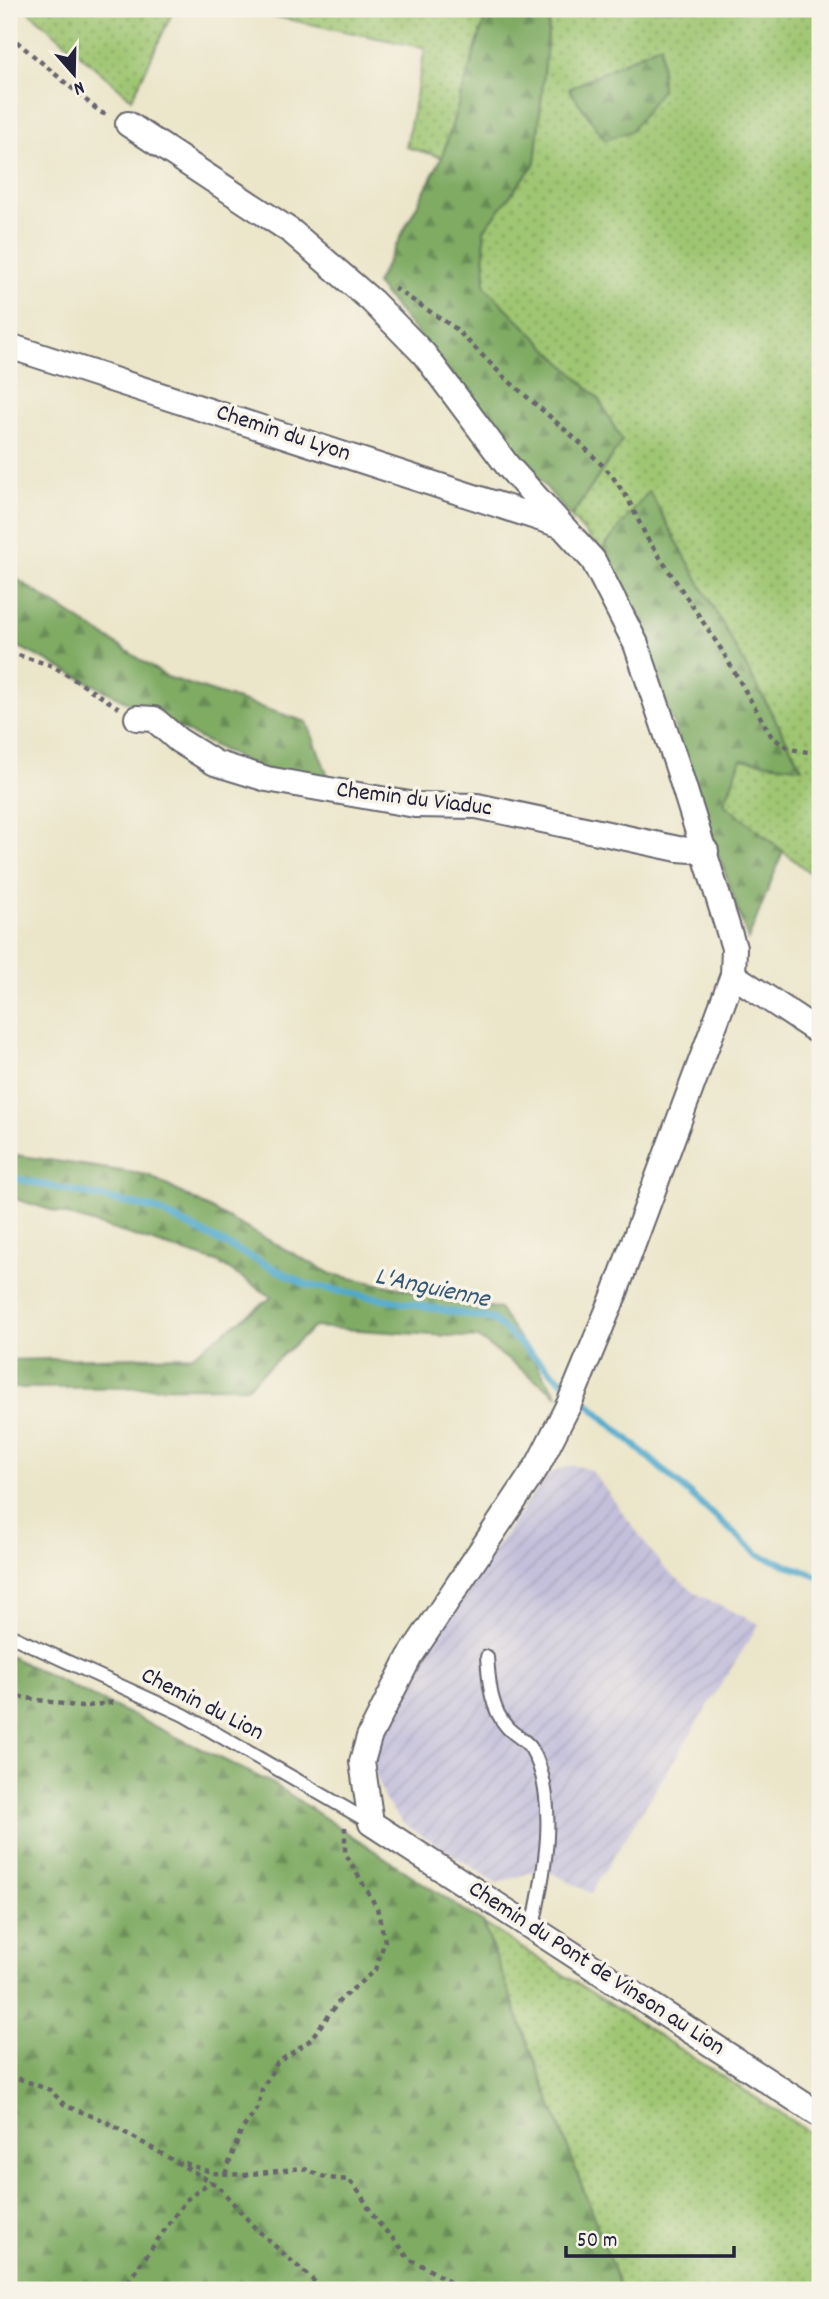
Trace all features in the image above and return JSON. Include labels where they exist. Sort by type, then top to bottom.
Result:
[{"type":"street","points":[[128,124],[292,232],[370,300],[424,354],[507,465],[557,524],[593,560],[624,615],[706,851],[734,948],[733,975],[574,1394],[538,1465],[410,1658],[369,1737],[362,1762],[371,1823]]},
{"type":"street","name":"Chemin du Lyon","points":[[9,346],[557,524]]},
{"type":"street","name":"Chemin du Viaduc","points":[[137,718],[154,719],[178,740],[215,763],[267,779],[415,805],[477,806],[678,849],[706,851]]},
{"type":"street","points":[[733,975],[820,1033]]},
{"type":"street","name":"Chemin du Pont de Vinson au Lion","points":[[371,1823],[820,2115]]},
{"type":"lane","name":"Chemin du Lion","points":[[9,1635],[184,1715],[371,1823]]},
{"type":"lane","points":[[487,1657],[489,1684],[496,1710],[508,1728],[531,1747],[540,1775],[548,1844],[533,1927]]},
{"type":"path","points":[[9,35],[100,112],[128,124]]},
{"type":"path","points":[[370,300],[386,284],[455,327],[504,377],[579,440],[610,473],[628,499],[647,538],[721,649],[772,737],[790,749],[820,754]]},
{"type":"path","points":[[9,652],[53,666],[137,718]]},
{"type":"path","points":[[9,1695],[80,1707],[144,1698]]},
{"type":"path","points":[[225,2174],[241,2132],[258,2108],[262,2089],[277,2063],[309,2041],[341,1999],[375,1970],[384,1941],[377,1908],[345,1853],[343,1837],[346,1825],[358,1829],[371,1823]]},
{"type":"path","points":[[9,2075],[50,2090],[66,2106],[105,2121],[155,2152],[178,2161],[225,2174],[244,2175],[302,2168],[327,2178],[349,2180],[361,2192],[377,2220],[398,2241],[408,2259],[422,2265],[444,2281],[466,2290]]},
{"type":"path","points":[[178,2161],[218,2186],[256,2228],[324,2290]]},
{"type":"path","points":[[122,2290],[186,2200],[211,2182]]},
{"type":"shaded area","points":[[573,1465],[591,1470],[663,1567],[695,1593],[759,1624],[591,1893],[554,1874],[535,1871],[497,1883],[403,1823],[384,1799],[372,1762],[377,1739],[423,1652],[547,1474]]},
{"type":"green space","points":[[26,9],[174,9],[132,99]]},
{"type":"green space","points":[[239,9],[488,9],[442,157],[406,147],[425,48]]},
{"type":"green space","points":[[488,9],[542,9],[550,13],[535,163],[484,230],[485,287],[598,398],[622,441],[571,517],[376,284],[442,157]]},
{"type":"green space","points":[[542,9],[820,9],[820,881],[724,804],[741,759],[801,767],[649,492],[601,551],[571,517],[622,441],[598,398],[485,288],[484,230],[535,163],[550,13]]},
{"type":"green space","points":[[661,44],[662,89],[631,131],[605,140],[569,89]]},
{"type":"green space","points":[[649,491],[802,768],[741,759],[724,804],[783,851],[748,940],[638,622],[601,551]]},
{"type":"green space","points":[[9,574],[167,677],[307,722],[330,781],[258,768],[9,642]]},
{"type":"green space","points":[[9,1154],[148,1175],[331,1274],[499,1309],[558,1396],[478,1338],[314,1327],[246,1387],[9,1388],[9,1360],[191,1356],[272,1297],[217,1262],[9,1197]]},
{"type":"green space","points":[[9,1656],[274,1784],[483,1923],[621,2290],[9,2290]]},
{"type":"green space","points":[[483,1923],[820,2139],[820,2290],[621,2290]]},
{"type":"waterway","name":"L'Anguienne","points":[[9,1177],[155,1209],[307,1285],[492,1319],[570,1388]]},
{"type":"waterway","name":"L'Anguienne","points":[[579,1396],[759,1555],[820,1577]]}]
